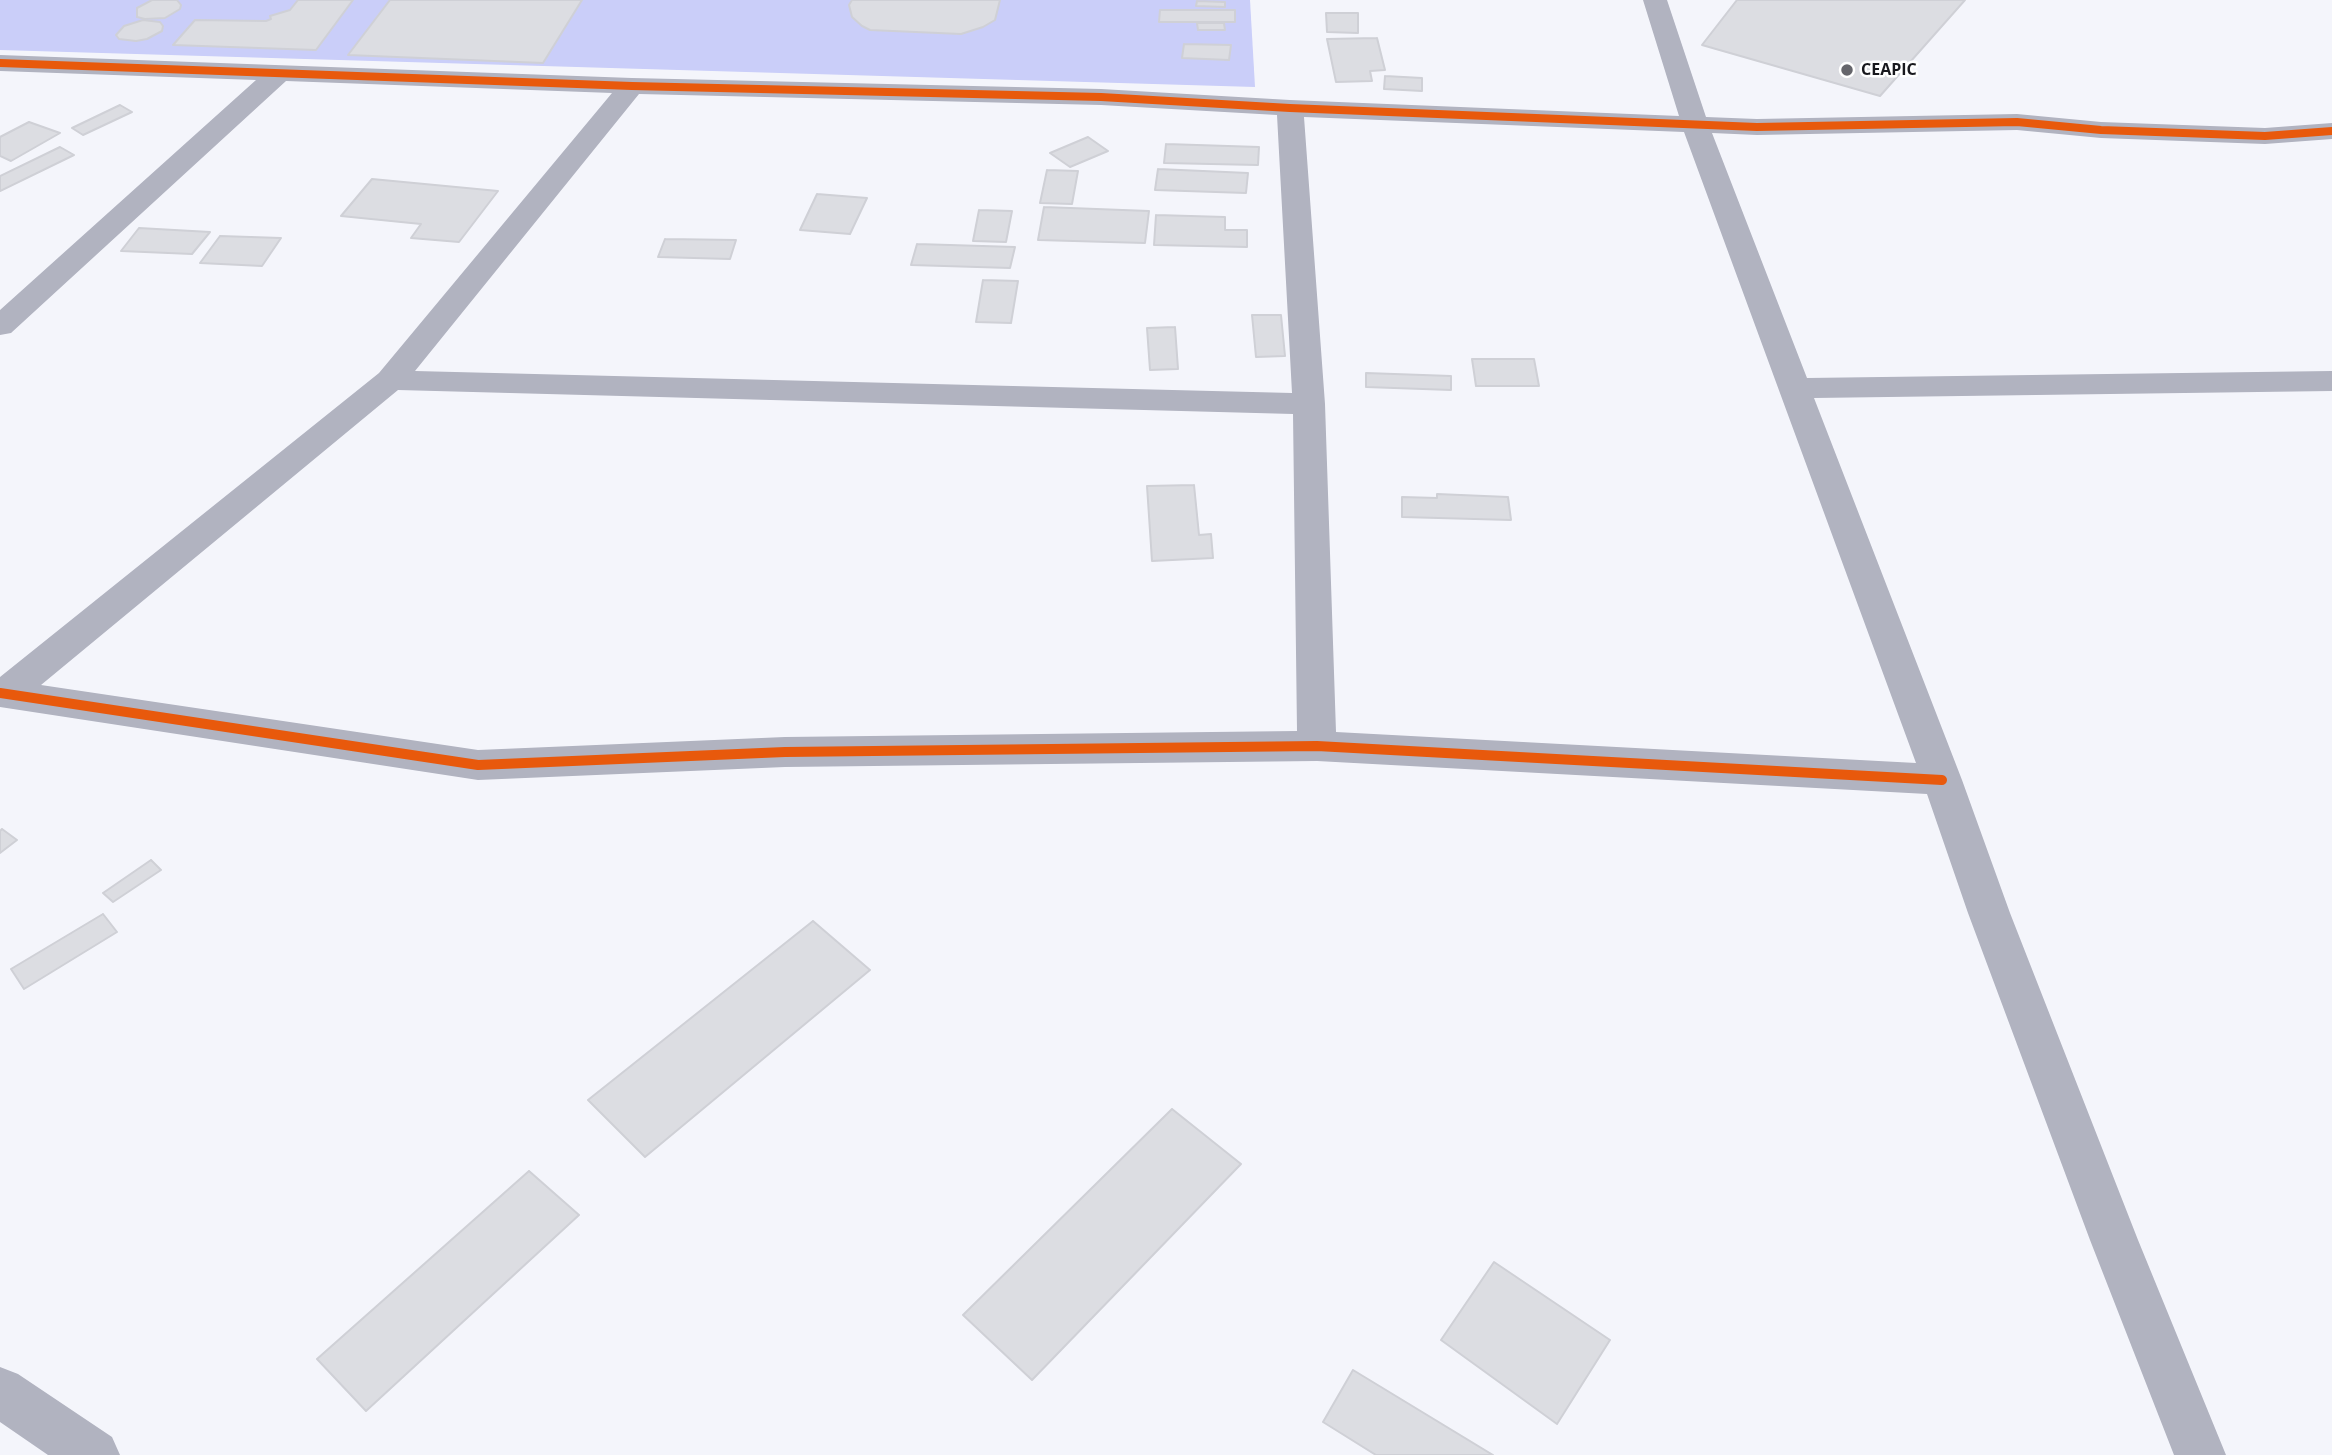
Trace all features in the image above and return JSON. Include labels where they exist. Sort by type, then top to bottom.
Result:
[{"type":"street","points":[[1655,0],[1695,124],[1942,780],[1993,926],[2200,1455]]},
{"type":"street","points":[[0,63],[632,86],[1101,97],[1290,108],[1757,127],[2017,122],[2101,130],[2265,136],[2332,131]]},
{"type":"street","points":[[0,326],[280,73]]},
{"type":"street","points":[[3,693],[390,380],[632,86]]},
{"type":"street","points":[[1290,108],[1309,404],[1317,746]]},
{"type":"street","points":[[390,380],[1309,404]]},
{"type":"street","points":[[1796,388],[2332,381]]},
{"type":"street","points":[[3,693],[478,765],[785,752],[1317,746],[1942,780]]},
{"type":"street","points":[[0,1392],[93,1455]]},
{"type":"shaded area","points":[[0,0],[1250,0],[1255,87],[0,50]]},
{"type":"building","points":[[152,0],[177,0],[181,5],[180,9],[165,18],[137,17],[137,8]]},
{"type":"building","points":[[298,0],[353,0],[316,50],[173,45],[195,20],[266,21],[271,19],[270,16],[290,10]]},
{"type":"building","points":[[390,0],[582,0],[543,63],[348,55]]},
{"type":"building","points":[[852,0],[1000,0],[995,20],[961,34],[870,30],[852,17],[849,5]]},
{"type":"building","name":"CEAPIC","points":[[1737,0],[1965,0],[1880,96],[1702,45]]},
{"type":"building","points":[[1197,1],[1225,2],[1225,7],[1196,6]]},
{"type":"building","points":[[1160,10],[1235,10],[1235,22],[1159,22]]},
{"type":"building","points":[[1326,13],[1358,13],[1358,33],[1327,32]]},
{"type":"building","points":[[143,20],[160,22],[162,31],[136,41],[119,39],[116,35],[124,26]]},
{"type":"building","points":[[1197,23],[1224,23],[1225,30],[1198,30]]},
{"type":"building","points":[[1377,38],[1385,70],[1370,71],[1372,81],[1336,82],[1327,39]]},
{"type":"building","points":[[1184,44],[1231,45],[1229,60],[1182,58]]},
{"type":"building","points":[[1385,76],[1422,78],[1422,91],[1384,89]]},
{"type":"building","points":[[120,105],[132,112],[83,135],[72,128]]},
{"type":"building","points":[[29,122],[60,133],[11,161],[0,156],[0,137]]},
{"type":"building","points":[[1088,137],[1108,151],[1070,167],[1050,153]]},
{"type":"building","points":[[1166,144],[1259,147],[1258,165],[1164,163]]},
{"type":"building","points":[[60,147],[74,155],[0,191],[0,176]]},
{"type":"building","points":[[1158,169],[1248,173],[1246,193],[1155,190]]},
{"type":"building","points":[[1047,170],[1078,171],[1072,204],[1040,203]]},
{"type":"building","points":[[372,179],[498,191],[459,242],[411,238],[421,224],[341,216]]},
{"type":"building","points":[[817,194],[867,198],[850,234],[800,230]]},
{"type":"building","points":[[1044,207],[1149,211],[1145,243],[1038,240]]},
{"type":"building","points":[[979,210],[1012,211],[1006,242],[973,241]]},
{"type":"building","points":[[1156,215],[1225,217],[1225,230],[1247,230],[1247,247],[1154,245]]},
{"type":"building","points":[[139,228],[210,232],[192,254],[121,251]]},
{"type":"building","points":[[220,236],[281,238],[262,266],[200,263]]},
{"type":"building","points":[[665,239],[736,240],[730,259],[658,257]]},
{"type":"building","points":[[917,244],[1015,247],[1010,268],[911,265]]},
{"type":"building","points":[[983,280],[1018,281],[1011,323],[976,322]]},
{"type":"building","points":[[1252,315],[1281,315],[1285,356],[1256,357]]},
{"type":"building","points":[[1175,327],[1178,369],[1150,370],[1147,328]]},
{"type":"building","points":[[1472,359],[1534,359],[1539,386],[1476,386]]},
{"type":"building","points":[[1366,373],[1451,376],[1451,390],[1366,387]]},
{"type":"building","points":[[1194,485],[1199,535],[1211,534],[1213,558],[1152,561],[1147,486]]},
{"type":"building","points":[[1437,494],[1508,497],[1511,520],[1402,517],[1402,497],[1437,498]]},
{"type":"building","points":[[2,829],[17,840],[0,853],[0,831]]},
{"type":"building","points":[[151,860],[161,870],[113,902],[103,893]]},
{"type":"building","points":[[103,914],[117,932],[24,989],[11,969]]},
{"type":"building","points":[[813,921],[870,970],[645,1157],[588,1100]]},
{"type":"building","points":[[1172,1109],[1241,1164],[1032,1380],[963,1315]]},
{"type":"building","points":[[529,1171],[579,1215],[366,1411],[317,1359]]},
{"type":"building","points":[[1494,1262],[1610,1340],[1557,1424],[1441,1340]]},
{"type":"building","points":[[1353,1370],[1493,1455],[1376,1455],[1323,1422]]},
{"type":"cycle path","points":[[0,63],[632,86],[1101,97],[1290,108],[1757,127],[2017,122],[2101,130],[2265,136],[2332,131]]},
{"type":"cycle path","points":[[0,693],[478,765],[785,752],[1317,746],[1942,780]]},
{"type":"place","name":"CEAPIC","points":[[1847,70]]}]
